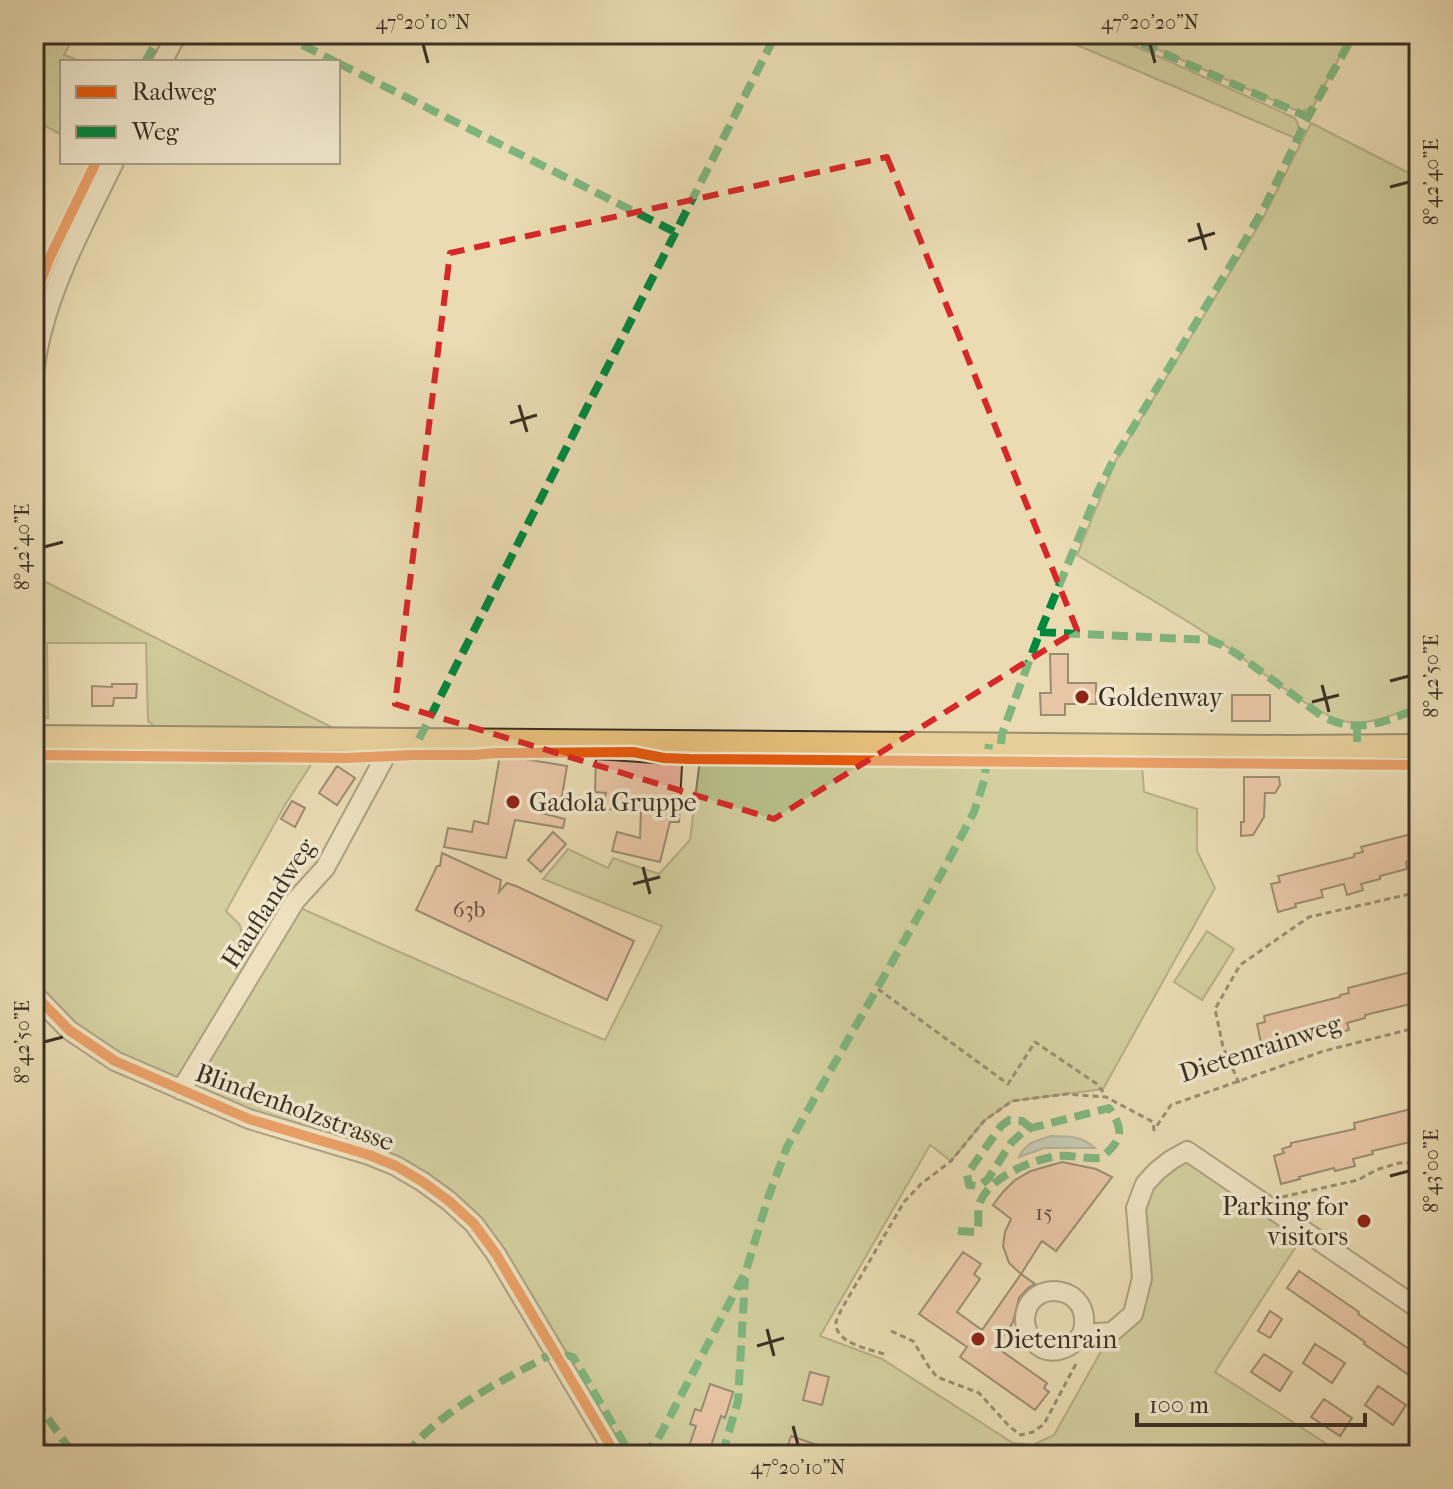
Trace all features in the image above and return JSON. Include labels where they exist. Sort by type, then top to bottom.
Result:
[{"type":"main road","points":[[34,737],[1419,746]]},
{"type":"street","points":[[163,60],[177,34]]},
{"type":"street","points":[[34,372],[38,333],[113,164]]},
{"type":"street","name":"Hauflandweg","points":[[181,1090],[295,901],[325,868],[385,757],[389,739]]},
{"type":"street","name":"Blindenholzstrasse","points":[[34,994],[69,1030],[115,1061],[249,1119],[396,1166],[449,1201],[474,1224],[496,1254],[616,1455]]},
{"type":"street","points":[[1082,1334],[1112,1332],[1133,1314],[1142,1278],[1136,1208],[1145,1184],[1171,1160],[1187,1151],[1419,1309]]},
{"type":"street","points":[[1413,1455],[1419,1450]]},
{"type":"path","points":[[1239,1083],[1223,1047],[1215,1009],[1240,965],[1309,917],[1419,892]]},
{"type":"path","points":[[878,989],[1008,1084],[1035,1042],[1097,1084],[1106,1097]]},
{"type":"path","points":[[1263,1202],[1358,1180],[1399,1163],[1419,1163]]},
{"type":"path","points":[[891,1331],[913,1341],[937,1377],[979,1393],[1021,1435],[1033,1432],[1044,1424],[1078,1360]]},
{"type":"highlighted area","points":[[887,157],[1077,630],[774,819],[395,704],[450,253]]},
{"type":"green space","points":[[34,34],[75,34],[64,55],[78,60],[60,60],[60,134],[34,120]]},
{"type":"green space","points":[[1051,34],[1104,34],[1117,38],[1295,118],[1299,127],[1295,138]]},
{"type":"green space","points":[[1123,34],[1352,34],[1313,107],[1300,112]]},
{"type":"green space","points":[[1311,123],[1419,178],[1419,705],[1384,718],[1356,723],[1318,710],[1206,633],[1077,555],[1116,460],[1262,220]]},
{"type":"green space","points":[[34,576],[339,731],[159,730],[148,721],[146,643],[47,643],[48,718],[34,717]]},
{"type":"green space","points":[[34,755],[316,757],[285,805],[226,911],[240,925],[244,946],[258,955],[287,902],[605,1040],[662,926],[543,879],[568,849],[608,868],[613,858],[659,874],[690,840],[700,759],[1142,764],[1144,792],[1197,809],[1197,851],[1215,888],[1103,1089],[1012,1101],[984,1121],[951,1161],[930,1145],[820,1336],[882,1359],[1013,1443],[1033,1445],[1054,1435],[1112,1332],[1133,1313],[1145,1184],[1187,1151],[1306,1231],[1215,1372],[1344,1455],[616,1455],[496,1254],[423,1182],[115,1061],[49,1011],[34,981]]},
{"type":"green space","points":[[1207,931],[1234,949],[1202,1000],[1174,982]]},
{"type":"water","points":[[1051,1136],[1080,1139],[1095,1148],[1044,1148],[1019,1157],[1028,1145]]},
{"type":"building","points":[[1050,654],[1068,654],[1068,683],[1096,683],[1096,704],[1065,704],[1065,715],[1041,715],[1040,693],[1051,693]]},
{"type":"building","points":[[112,684],[137,684],[136,698],[114,698],[113,706],[92,706],[92,686],[112,687]]},
{"type":"building","points":[[1232,695],[1270,695],[1270,721],[1232,721]]},
{"type":"building","points":[[500,755],[567,766],[560,808],[541,808],[541,813],[565,819],[563,828],[515,820],[506,858],[444,847],[448,828],[472,832],[474,821],[488,824]]},
{"type":"building","points":[[596,759],[682,765],[679,822],[670,822],[660,862],[612,851],[617,832],[640,838],[641,810],[601,809],[606,793],[595,792]]},
{"type":"building","points":[[337,766],[355,778],[337,805],[319,793]]},
{"type":"building","points":[[1244,777],[1279,777],[1280,785],[1275,793],[1265,793],[1264,817],[1253,835],[1241,836],[1241,822],[1244,822]]},
{"type":"building","points":[[292,801],[305,808],[295,827],[281,819]]},
{"type":"building","points":[[553,832],[566,844],[541,872],[528,860]]},
{"type":"building","points":[[1419,832],[1419,858],[1406,862],[1407,869],[1361,884],[1363,890],[1347,895],[1344,884],[1321,890],[1323,897],[1278,912],[1271,884],[1280,882],[1278,876],[1354,857],[1354,854],[1363,852],[1361,847]]},
{"type":"building","points":[[442,853],[501,880],[499,892],[507,883],[516,886],[634,941],[607,1000],[416,910],[437,866],[440,866]]},
{"type":"building","points":[[1415,971],[1416,975],[1419,974],[1419,1002],[1365,1015],[1365,1018],[1347,1023],[1349,1030],[1281,1044],[1282,1047],[1263,1052],[1257,1024],[1265,1022],[1264,1016],[1340,997],[1349,993],[1348,988]]},
{"type":"building","points":[[1419,1107],[1419,1140],[1372,1151],[1373,1154],[1353,1159],[1355,1166],[1335,1171],[1334,1168],[1281,1184],[1274,1156],[1284,1153],[1282,1149],[1291,1146],[1291,1143],[1355,1129],[1354,1123]]},
{"type":"building","points":[[1062,1162],[1096,1169],[1112,1177],[1056,1251],[1042,1241],[1021,1274],[1009,1263],[1003,1246],[1011,1219],[993,1205],[1015,1180],[1031,1171]]},
{"type":"building","name":"Dietenrain","points":[[963,1252],[981,1264],[974,1274],[980,1279],[957,1312],[982,1330],[1021,1274],[1035,1284],[1019,1298],[1013,1322],[996,1347],[1047,1383],[1044,1388],[1049,1392],[1035,1410],[960,1357],[967,1347],[919,1314]]},
{"type":"building","points":[[1299,1271],[1419,1356],[1419,1382],[1287,1288]]},
{"type":"building","points":[[1270,1311],[1282,1319],[1270,1338],[1258,1331]]},
{"type":"building","points":[[1315,1344],[1345,1363],[1332,1383],[1303,1363]]},
{"type":"building","points":[[1264,1354],[1292,1372],[1280,1391],[1251,1372]]},
{"type":"building","points":[[810,1372],[829,1377],[822,1405],[803,1400]]},
{"type":"building","points":[[710,1384],[733,1392],[725,1418],[721,1416],[708,1455],[686,1455],[696,1426],[690,1424],[695,1409],[701,1411]]},
{"type":"building","points":[[1378,1386],[1406,1405],[1393,1425],[1365,1405]]},
{"type":"building","points":[[1324,1399],[1352,1418],[1340,1436],[1311,1417]]},
{"type":"building","points":[[791,1436],[841,1453],[841,1455],[785,1455]]},
{"type":"waterway","points":[[34,1427],[53,1455]]},
{"type":"marked path","points":[[146,60],[161,34]]},
{"type":"marked path","points":[[281,34],[332,60]]},
{"type":"marked path","points":[[419,739],[776,34]]},
{"type":"marked path","points":[[1120,34],[1308,117]]},
{"type":"marked path","points":[[1001,744],[1040,632],[1098,491],[1266,204],[1308,117],[1354,34]]},
{"type":"marked path","points":[[340,64],[675,232]]},
{"type":"marked path","points":[[1040,632],[1209,640],[1237,654],[1322,716],[1347,725],[1383,722],[1419,708]]},
{"type":"marked path","points":[[1357,726],[1357,746]]},
{"type":"marked path","points":[[641,1455],[656,1442],[746,1271],[787,1147],[974,812],[984,781],[989,744]]},
{"type":"marked path","points":[[958,1231],[976,1232],[980,1202],[1002,1177],[1048,1158],[1101,1158],[1119,1135],[1109,1108],[1031,1128],[1011,1143],[988,1179],[979,1186],[969,1185],[967,1174],[1001,1126],[1009,1120],[1022,1121],[1031,1128]]},
{"type":"marked path","points":[[722,1455],[738,1401],[745,1278]]},
{"type":"marked path","points":[[406,1455],[420,1438],[455,1409],[555,1352],[573,1357],[631,1455]]},
{"type":"marked path","points":[[34,1399],[74,1455]]},
{"type":"cycle path","points":[[34,298],[50,257],[95,164]]},
{"type":"cycle path","points":[[34,755],[346,758],[633,752],[690,759],[1419,765]]},
{"type":"cycle path","points":[[34,994],[69,1030],[115,1061],[249,1119],[396,1166],[449,1201],[474,1224],[496,1254],[616,1455]]},
{"type":"place","name":"Goldenway","points":[[1082,697]]},
{"type":"place","name":"Gadola Gruppe","points":[[513,802]]},
{"type":"place","name":"Parking for visitors","points":[[1364,1221]]},
{"type":"place","name":"Dietenrain","points":[[978,1339]]}]
